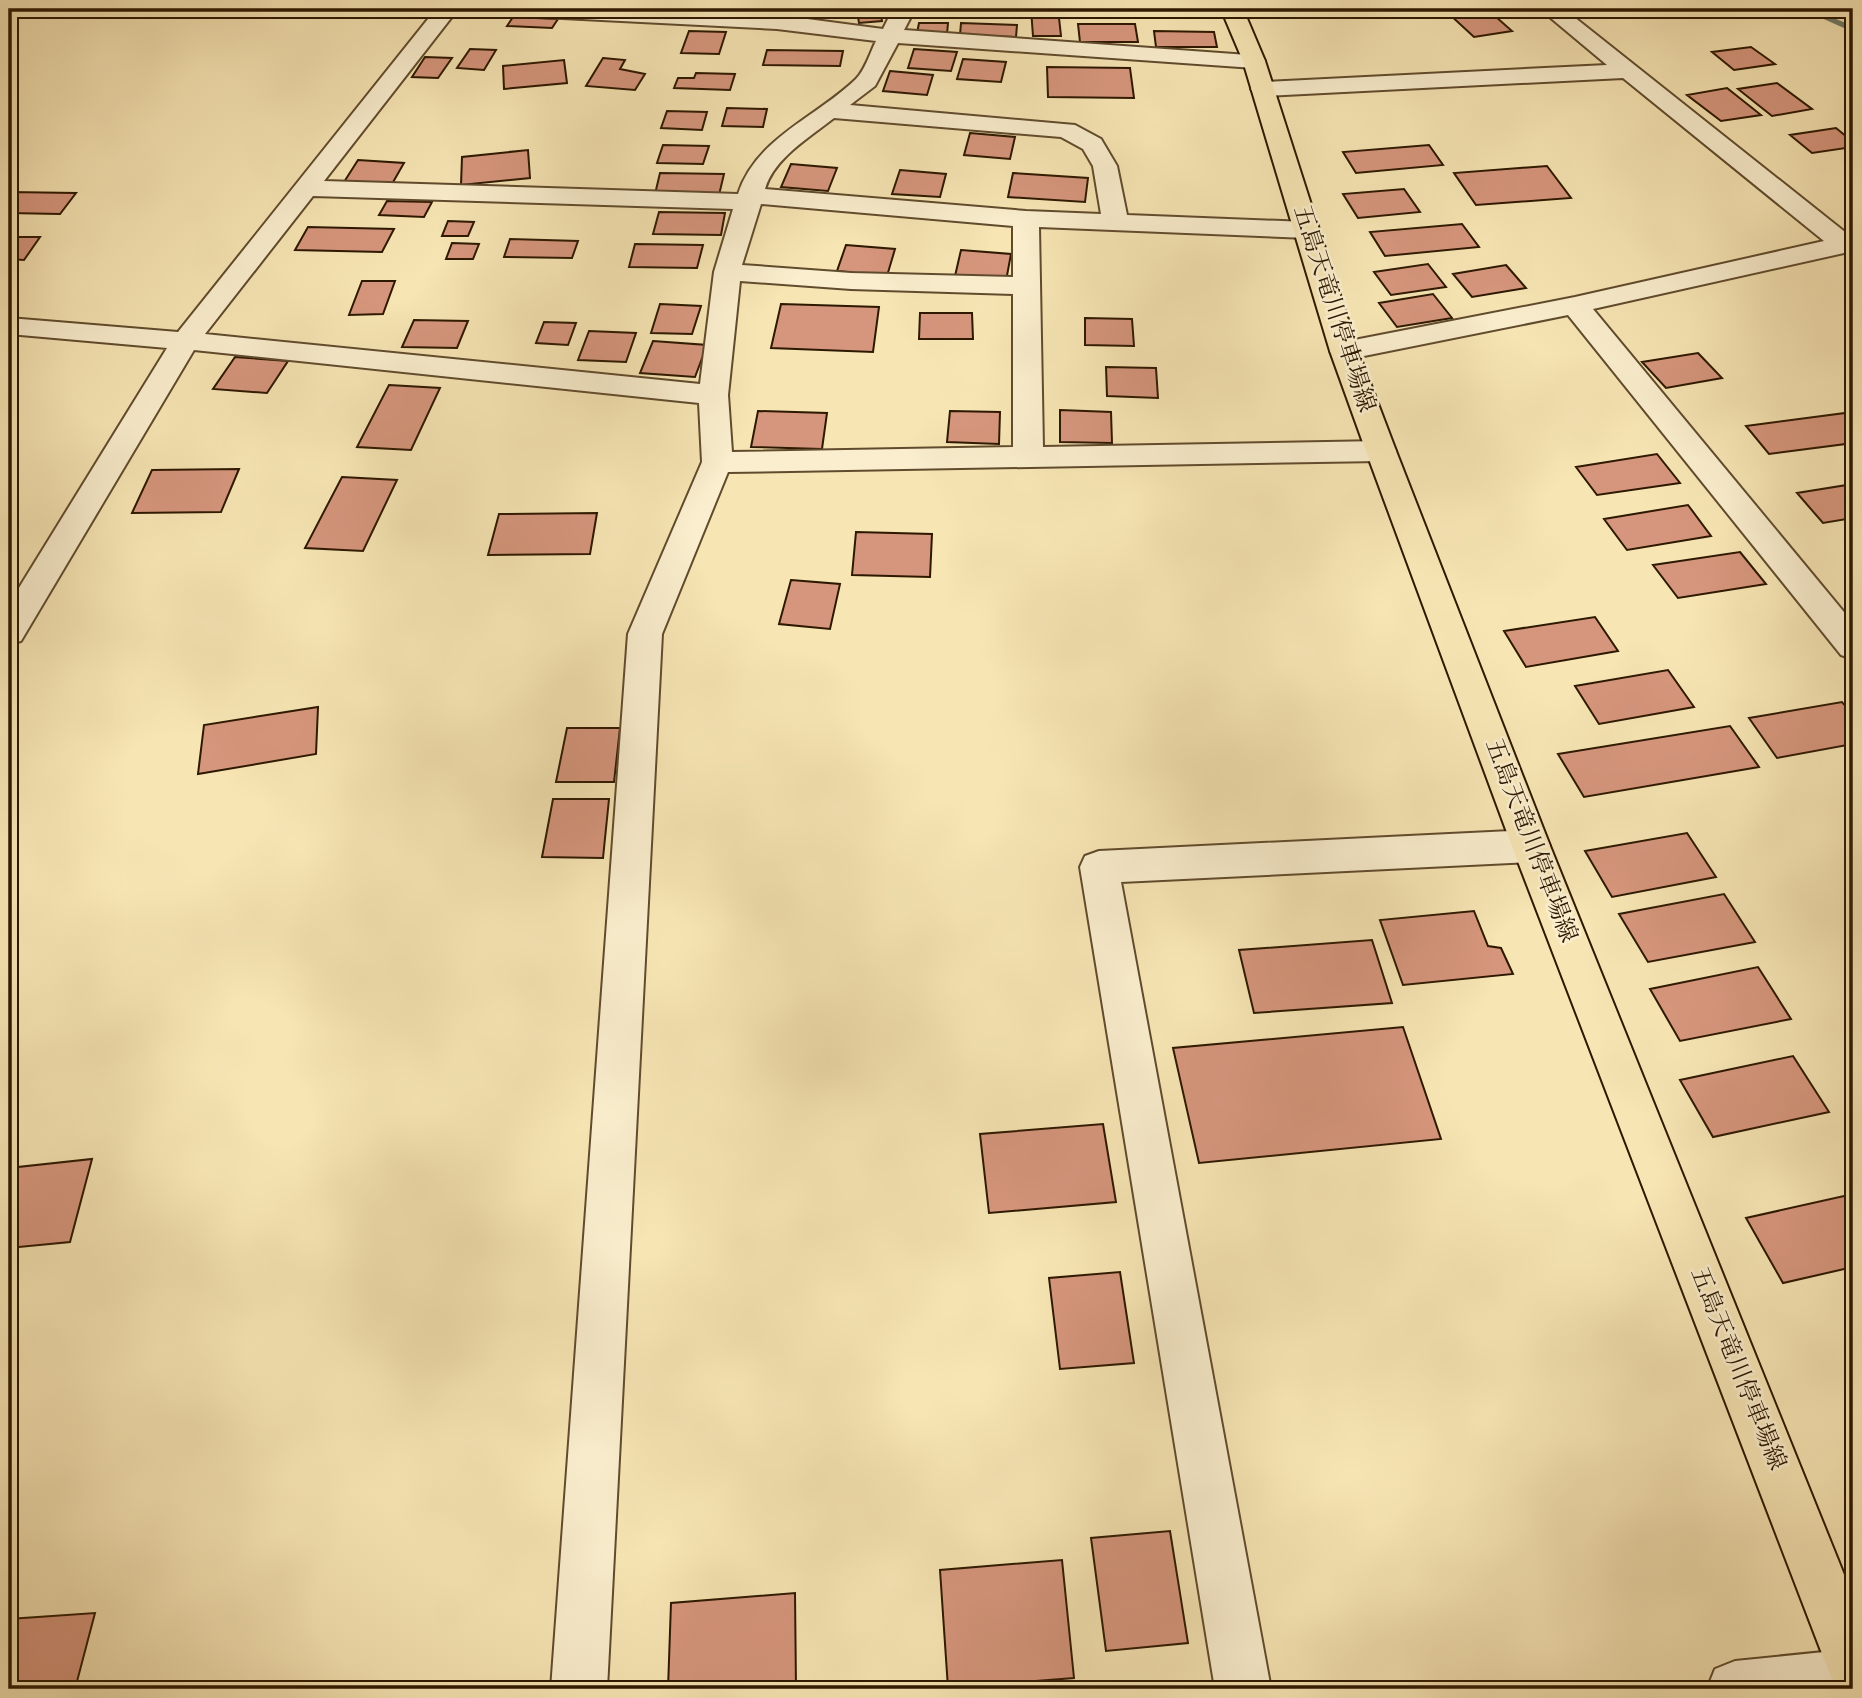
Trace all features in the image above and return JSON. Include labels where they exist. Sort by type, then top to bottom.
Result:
[{"type":"main road","name":"五島天竜川停車場線","points":[[1232,9],[1258,75],[1345,351],[1381,451],[1531,846],[1853,1664]]},
{"type":"street","points":[[9,632],[185,341],[447,9]]},
{"type":"street","points":[[505,9],[777,22],[1258,75],[1629,71]]},
{"type":"street","points":[[579,1689],[645,634],[717,462],[713,395],[727,272],[755,180],[783,146],[832,111],[867,81],[904,9]]},
{"type":"street","points":[[1551,9],[1849,244]]},
{"type":"street","points":[[832,111],[1067,130],[1092,144],[1105,166],[1116,223]]},
{"type":"street","points":[[306,188],[749,198],[1026,219],[1307,230]]},
{"type":"street","points":[[1026,219],[1028,457]]},
{"type":"street","points":[[1345,351],[1575,305],[1849,244]]},
{"type":"street","points":[[727,272],[851,281],[1026,286]]},
{"type":"street","points":[[1575,305],[1853,646]]},
{"type":"street","points":[[9,326],[185,341],[713,395]]},
{"type":"street","points":[[717,462],[1381,451]]},
{"type":"street","points":[[1243,1689],[1100,867],[1531,846]]},
{"type":"street","points":[[1735,1689],[1853,1677]]},
{"type":"building","points":[[797,9],[820,9],[821,15],[798,16]]},
{"type":"building","points":[[918,9],[940,9],[940,18],[917,18]]},
{"type":"building","points":[[951,9],[974,9],[974,18],[951,18]]},
{"type":"building","points":[[1031,9],[1058,9],[1061,36],[1033,36]]},
{"type":"building","points":[[1487,9],[1512,31],[1474,37],[1448,13]]},
{"type":"building","points":[[880,10],[882,21],[859,23],[857,11]]},
{"type":"building","points":[[513,17],[558,19],[552,28],[507,26]]},
{"type":"building","points":[[919,23],[948,23],[947,34],[917,33]]},
{"type":"building","points":[[961,23],[1017,25],[1016,37],[960,35]]},
{"type":"building","points":[[1078,24],[1135,24],[1138,42],[1080,42]]},
{"type":"building","points":[[689,31],[726,32],[719,54],[681,53]]},
{"type":"building","points":[[1154,31],[1214,32],[1217,47],[1156,47]]},
{"type":"building","points":[[1751,47],[1775,64],[1734,70],[1712,52]]},
{"type":"building","points":[[470,49],[496,50],[484,70],[457,68]]},
{"type":"building","points":[[914,49],[957,52],[951,71],[908,68]]},
{"type":"building","points":[[767,50],[843,51],[840,66],[763,65]]},
{"type":"building","points":[[425,57],[452,58],[438,78],[412,77]]},
{"type":"building","points":[[603,58],[625,60],[620,69],[645,74],[635,90],[586,86]]},
{"type":"building","points":[[963,59],[1006,62],[1001,82],[957,79]]},
{"type":"building","points":[[564,60],[567,83],[504,89],[503,66]]},
{"type":"building","points":[[1047,67],[1130,68],[1134,98],[1048,97]]},
{"type":"building","points":[[890,71],[933,75],[927,95],[883,91]]},
{"type":"building","points":[[696,73],[735,74],[730,90],[674,88],[678,78],[694,78]]},
{"type":"building","points":[[1777,83],[1812,109],[1772,116],[1738,89]]},
{"type":"building","points":[[1727,88],[1761,115],[1721,121],[1687,95]]},
{"type":"building","points":[[727,108],[767,109],[763,127],[722,126]]},
{"type":"building","points":[[667,111],[707,112],[702,130],[661,128]]},
{"type":"building","points":[[1836,128],[1853,142],[1853,147],[1812,153],[1790,135]]},
{"type":"building","points":[[970,133],[1015,137],[1010,159],[964,155]]},
{"type":"building","points":[[663,145],[709,146],[703,164],[657,163]]},
{"type":"building","points":[[1429,145],[1443,165],[1356,173],[1343,152]]},
{"type":"building","points":[[528,150],[530,178],[461,185],[462,157]]},
{"type":"building","points":[[358,160],[404,163],[392,184],[344,182]]},
{"type":"building","points":[[791,164],[837,168],[828,191],[781,187]]},
{"type":"building","points":[[1547,166],[1571,198],[1476,205],[1454,173]]},
{"type":"building","points":[[900,170],[946,174],[940,197],[892,194]]},
{"type":"building","points":[[660,173],[724,174],[719,195],[655,194]]},
{"type":"building","points":[[1013,173],[1088,178],[1085,202],[1008,197]]},
{"type":"building","points":[[1404,189],[1420,212],[1358,218],[1343,194]]},
{"type":"building","points":[[9,192],[76,193],[60,214],[9,213]]},
{"type":"building","points":[[387,201],[432,202],[424,217],[379,215]]},
{"type":"building","points":[[659,212],[725,213],[721,235],[653,234]]},
{"type":"building","points":[[448,221],[474,222],[468,236],[442,236]]},
{"type":"building","points":[[1462,224],[1479,247],[1385,256],[1370,232]]},
{"type":"building","points":[[308,227],[394,229],[382,252],[295,250]]},
{"type":"building","points":[[9,237],[40,237],[24,260],[9,259]]},
{"type":"building","points":[[510,239],[578,241],[572,258],[504,257]]},
{"type":"building","points":[[452,243],[479,244],[473,259],[446,259]]},
{"type":"building","points":[[635,244],[703,245],[697,268],[629,267]]},
{"type":"building","points":[[846,245],[895,249],[887,276],[837,271]]},
{"type":"building","points":[[961,250],[1011,254],[1006,281],[955,276]]},
{"type":"building","points":[[1428,264],[1446,287],[1391,295],[1374,272]]},
{"type":"building","points":[[1506,265],[1526,288],[1472,297],[1453,274]]},
{"type":"building","points":[[362,281],[395,281],[383,314],[349,315]]},
{"type":"building","points":[[1433,294],[1452,318],[1397,327],[1379,303]]},
{"type":"building","points":[[660,304],[701,306],[692,334],[651,333]]},
{"type":"building","points":[[781,304],[879,307],[873,352],[771,348]]},
{"type":"building","points":[[920,313],[972,313],[973,339],[919,339]]},
{"type":"building","points":[[1085,318],[1132,319],[1134,346],[1085,345]]},
{"type":"building","points":[[414,320],[468,321],[457,348],[402,347]]},
{"type":"building","points":[[544,322],[576,323],[568,345],[536,343]]},
{"type":"building","points":[[589,331],[636,333],[626,362],[578,360]]},
{"type":"building","points":[[653,341],[707,345],[695,377],[640,373]]},
{"type":"building","points":[[1698,353],[1722,378],[1666,388],[1642,362]]},
{"type":"building","points":[[235,357],[288,361],[267,393],[213,389]]},
{"type":"building","points":[[1106,367],[1156,368],[1158,398],[1107,396]]},
{"type":"building","points":[[389,385],[440,388],[411,450],[357,447]]},
{"type":"building","points":[[1060,410],[1111,412],[1112,443],[1060,442]]},
{"type":"building","points":[[758,411],[827,413],[822,449],[751,447]]},
{"type":"building","points":[[950,411],[1000,412],[999,444],[947,442]]},
{"type":"building","points":[[1853,412],[1853,443],[1769,454],[1746,426]]},
{"type":"building","points":[[1657,454],[1680,483],[1597,495],[1576,467]]},
{"type":"building","points":[[239,469],[221,512],[132,513],[152,470]]},
{"type":"building","points":[[342,477],[397,480],[363,551],[305,548]]},
{"type":"building","points":[[1853,484],[1853,518],[1823,523],[1797,493]]},
{"type":"building","points":[[1688,505],[1711,536],[1627,550],[1604,519]]},
{"type":"building","points":[[597,513],[590,554],[488,555],[499,514]]},
{"type":"building","points":[[856,532],[932,534],[930,577],[852,575]]},
{"type":"building","points":[[1740,552],[1766,584],[1678,598],[1653,565]]},
{"type":"building","points":[[791,580],[840,584],[830,629],[779,624]]},
{"type":"building","points":[[1595,617],[1618,651],[1526,667],[1504,631]]},
{"type":"building","points":[[1668,670],[1694,707],[1599,724],[1575,686]]},
{"type":"building","points":[[1842,702],[1853,716],[1853,744],[1777,758],[1749,718]]},
{"type":"building","points":[[318,707],[316,754],[198,774],[204,725]]},
{"type":"building","points":[[1730,726],[1759,767],[1584,797],[1558,754]]},
{"type":"building","points":[[567,728],[620,728],[614,782],[556,782]]},
{"type":"building","points":[[553,799],[609,799],[603,858],[542,857]]},
{"type":"building","points":[[1687,833],[1716,877],[1612,897],[1585,851]]},
{"type":"building","points":[[1724,894],[1755,942],[1648,962],[1619,914]]},
{"type":"building","points":[[1474,911],[1488,946],[1501,948],[1513,974],[1403,985],[1380,920]]},
{"type":"building","points":[[1372,940],[1392,1003],[1254,1013],[1239,950]]},
{"type":"building","points":[[1758,967],[1791,1019],[1680,1041],[1650,989]]},
{"type":"building","points":[[1403,1027],[1441,1139],[1199,1163],[1173,1048]]},
{"type":"building","points":[[1793,1056],[1829,1112],[1713,1137],[1680,1080]]},
{"type":"building","points":[[1103,1124],[1116,1202],[989,1213],[980,1134]]},
{"type":"building","points":[[92,1159],[70,1242],[9,1248],[9,1168]]},
{"type":"building","points":[[1853,1194],[1853,1267],[1783,1283],[1746,1218]]},
{"type":"building","points":[[1120,1272],[1134,1363],[1060,1369],[1049,1278]]},
{"type":"building","points":[[1170,1531],[1188,1643],[1106,1651],[1091,1538]]},
{"type":"building","points":[[1062,1560],[1074,1678],[948,1688],[940,1570]]},
{"type":"building","points":[[795,1593],[796,1689],[668,1689],[671,1603]]},
{"type":"building","points":[[95,1613],[75,1689],[9,1689],[9,1619]]},
{"type":"waterway","points":[[1805,9],[1853,29]]}]
